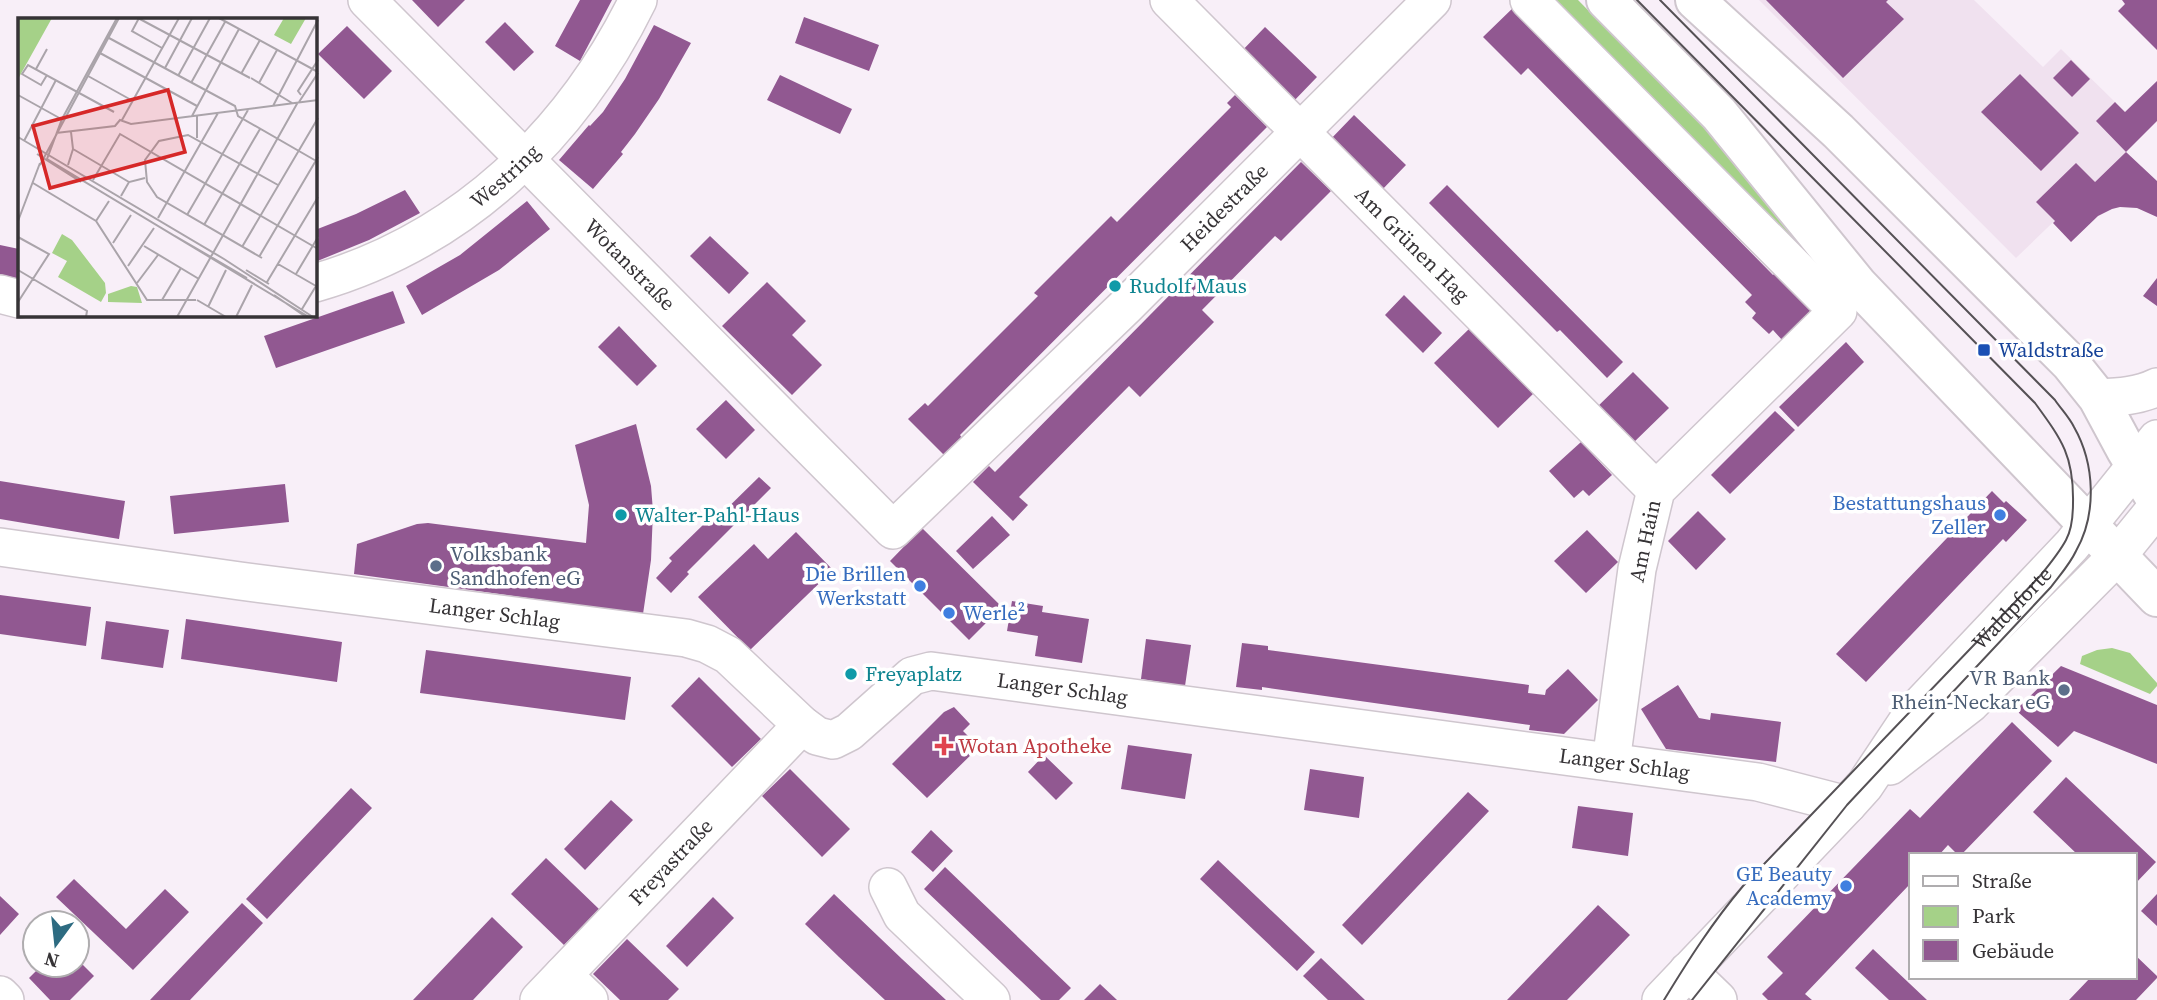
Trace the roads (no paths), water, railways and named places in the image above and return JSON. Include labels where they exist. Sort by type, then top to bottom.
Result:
[{"type":"main road","points":[[1606,0],[1719,114],[1858,285],[2157,597]]},
{"type":"main road","points":[[1695,0],[1838,131],[2070,363],[2146,452],[2157,501]]},
{"type":"street","name":"Wotanstraße","points":[[367,0],[893,530]]},
{"type":"street","name":"Westring","points":[[317,282],[415,243],[471,206],[526,159],[565,117],[596,74],[622,33],[638,0]]},
{"type":"street","name":"Am Grünen Hag","points":[[1169,0],[1656,491]]},
{"type":"street","name":"Heidestraße","points":[[893,530],[1125,307],[1432,0]]},
{"type":"street","name":"Am Hain","points":[[1529,0],[1838,311],[1656,491],[1637,569],[1611,762]]},
{"type":"street","points":[[0,294],[18,299]]},
{"type":"street","points":[[2098,398],[2123,397],[2157,387]]},
{"type":"street","name":"Waldpforte","points":[[1856,795],[1913,713],[2072,545],[2146,452]]},
{"type":"street","name":"Waldpforte","points":[[1661,1000],[1856,795],[1970,704],[2118,555],[2157,507]]},
{"type":"street","name":"Langer Schlag","points":[[0,547],[240,581],[686,638],[707,644],[728,655],[802,725],[817,736],[833,740],[849,732],[912,676],[931,671],[1856,795]]},
{"type":"street","name":"Freyastraße","points":[[551,988],[802,725]]},
{"type":"street","points":[[888,887],[902,915],[991,1000]]},
{"type":"street","points":[[1688,971],[1718,1000]]},
{"type":"street","points":[[551,988],[589,1000]]},
{"type":"street","points":[[0,995],[5,1000]]},
{"type":"tram line","points":[[1637,0],[2035,403],[2059,439],[2069,460],[2073,487],[2070,531],[2047,568],[1743,886],[1701,942],[1664,1000]]},
{"type":"tram line","points":[[1660,0],[2055,400],[2081,441],[2091,489],[2083,537],[2071,560],[2051,587],[1847,805],[1692,1000]]},
{"type":"place","name":"Rudolf Maus","points":[[1115,286]]},
{"type":"place","name":"Waldstraße","points":[[1984,350]]},
{"type":"place","name":"Walter-Pahl-Haus","points":[[621,515]]},
{"type":"place","name":"Bestattungshaus Zeller","points":[[2000,515]]},
{"type":"place","name":"Volksbank Sandhofen eG","points":[[436,566]]},
{"type":"place","name":"Die Brillen Werkstatt","points":[[920,586]]},
{"type":"place","name":"Werle²","points":[[949,613]]},
{"type":"place","name":"Freyaplatz","points":[[851,674]]},
{"type":"place","name":"VR Bank Rhein-Neckar eG","points":[[2064,690]]},
{"type":"place","name":"Wotan Apotheke","points":[[944,746]]},
{"type":"place","name":"GE Beauty Academy","points":[[1846,886]]}]
